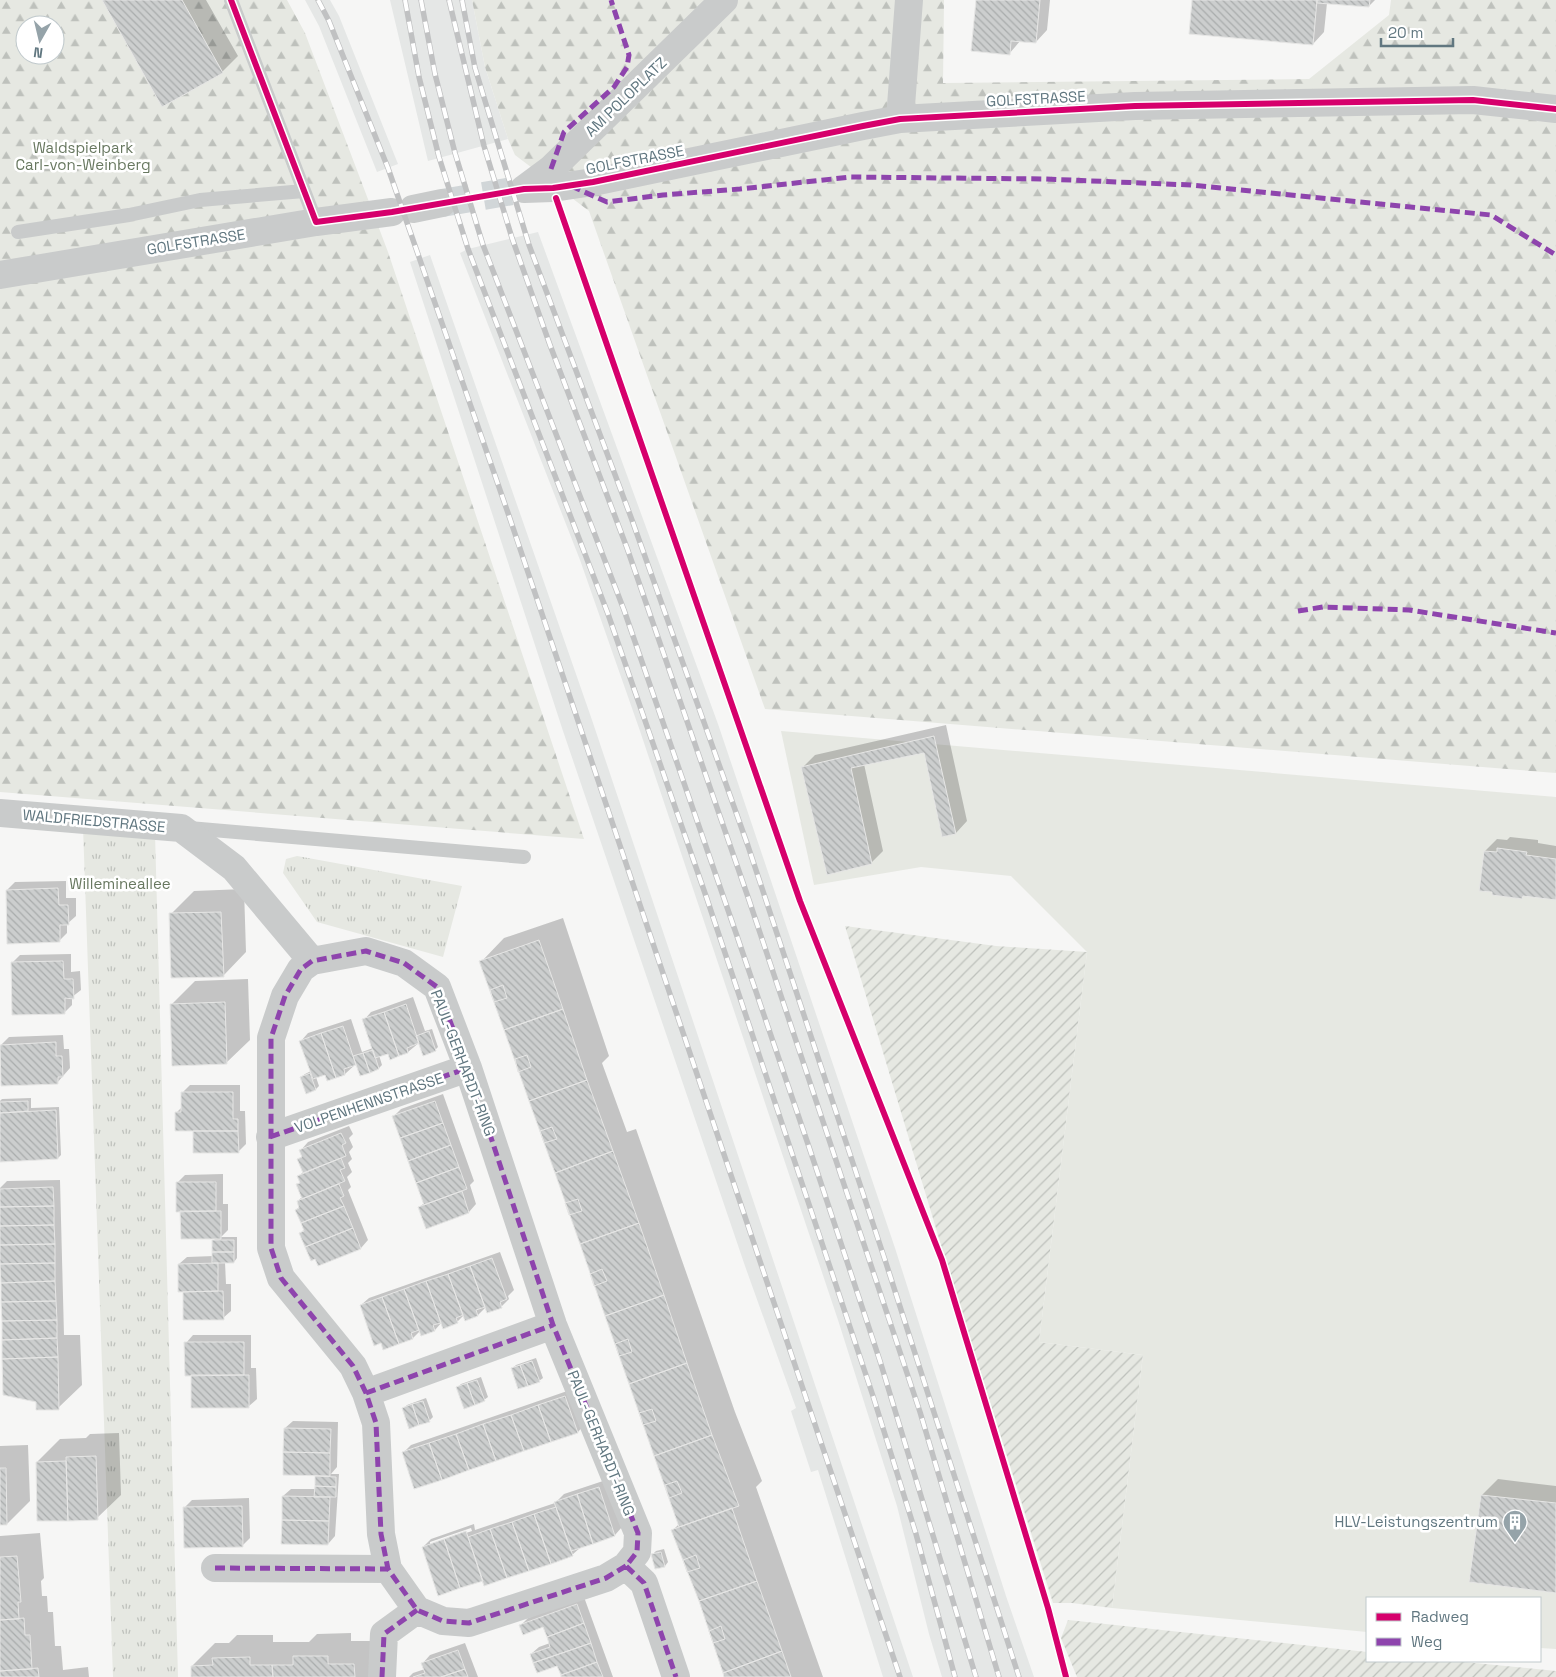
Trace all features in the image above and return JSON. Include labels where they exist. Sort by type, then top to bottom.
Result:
[{"type":"street","name":"AM POLOPLATZ","points":[[524,189],[551,169],[724,0]]},
{"type":"street","points":[[900,120],[909,0]]},
{"type":"street","name":"GOLFSTRASSE","points":[[524,189],[552,188],[593,182],[900,120],[1134,106],[1453,100],[1473,100],[1556,109]]},
{"type":"street","name":"GOLFSTRASSE","points":[[0,275],[316,222],[442,203]]},
{"type":"street","name":"WALDFRIEDSTRASSE","points":[[0,813],[181,828],[234,868],[312,960]]},
{"type":"street","name":"PAUL-GERHARDT-RING","points":[[312,960],[366,951],[404,963],[437,987],[468,1068],[553,1325],[638,1532],[637,1552],[626,1566]]},
{"type":"street","points":[[312,960],[301,969],[285,996],[271,1038],[271,1248],[281,1278],[353,1366],[366,1393],[376,1423],[380,1534],[388,1569],[417,1610],[443,1621],[469,1623],[606,1578],[626,1566],[644,1584],[676,1677]]},
{"type":"street","name":"VOLPENHENNSTRASSE","points":[[270,1137],[468,1068]]},
{"type":"street","points":[[366,1393],[553,1325]]},
{"type":"street","points":[[215,1568],[388,1569]]},
{"type":"street","points":[[382,1677],[384,1634],[417,1610]]},
{"type":"lane","points":[[231,0],[316,222]]},
{"type":"lane","points":[[18,232],[129,216],[200,200],[304,191]]},
{"type":"lane","points":[[181,828],[524,858]]},
{"type":"shaded area","points":[[305,0],[330,0],[339,16],[398,164],[377,172],[319,26]]},
{"type":"shaded area","points":[[390,0],[472,0],[485,67],[508,139],[428,161]]},
{"type":"shaded area","points":[[538,232],[718,724],[895,1248],[1006,1596],[1034,1677],[942,1677],[929,1634],[897,1506],[838,1320],[640,731],[580,560],[460,253],[468,249]]},
{"type":"shaded area","points":[[430,255],[592,720],[913,1677],[883,1677],[818,1470],[811,1472],[791,1411],[796,1408],[745,1266],[563,731],[410,262]]},
{"type":"green space","name":"Waldspielpark Carl-von-Weinberg","points":[[0,0],[287,0],[305,33],[388,252],[584,839],[0,792]]},
{"type":"green space","points":[[472,0],[944,0],[943,83],[1309,79],[1389,15],[1391,0],[1556,0],[1556,773],[765,709],[589,211],[515,155],[485,67]]},
{"type":"green space","points":[[781,731],[1556,797],[1556,1649],[1541,1648],[1541,1597],[1366,1597],[1366,1632],[1112,1608],[1143,1355],[1039,1342],[1087,952],[1011,876],[921,867],[814,885]]},
{"type":"green space","name":"Willemineallee","points":[[83,827],[155,833],[178,1677],[113,1677]]},
{"type":"green space","points":[[297,856],[462,886],[443,957],[317,922],[283,873],[286,859]]},
{"type":"green space","points":[[845,926],[996,946],[1087,952],[1039,1342],[1143,1355],[1112,1608],[1072,1603],[1053,1603],[944,1255]]},
{"type":"green space","points":[[1068,1620],[1366,1652],[1366,1662],[1464,1662],[1556,1671],[1556,1677],[1077,1677],[1061,1638]]},
{"type":"building","points":[[102,0],[182,0],[223,73],[162,107]]},
{"type":"building","points":[[976,0],[1040,0],[1036,43],[1011,41],[1010,55],[971,51]]},
{"type":"building","points":[[1192,0],[1317,0],[1313,45],[1189,34]]},
{"type":"building","points":[[1317,0],[1370,0],[1369,7],[1317,3]]},
{"type":"building","points":[[934,736],[956,834],[942,837],[924,753],[851,768],[872,864],[827,875],[801,767]]},
{"type":"building","points":[[1497,848],[1527,852],[1526,855],[1556,859],[1556,900],[1523,896],[1522,899],[1492,895],[1492,892],[1479,891],[1484,851],[1497,852]]},
{"type":"building","points":[[58,888],[59,905],[68,905],[69,925],[60,925],[60,942],[7,944],[6,890]]},
{"type":"building","points":[[221,912],[224,977],[171,978],[169,913]]},
{"type":"building","points":[[539,940],[563,1009],[504,1030],[479,961]]},
{"type":"building","points":[[63,961],[64,979],[73,979],[74,999],[65,998],[65,1014],[12,1015],[11,962]]},
{"type":"building","points":[[503,985],[507,998],[494,1002],[490,990]]},
{"type":"building","points":[[225,1002],[227,1064],[172,1066],[170,1004]]},
{"type":"building","points":[[406,1004],[419,1043],[407,1048],[408,1053],[399,1056],[384,1012]]},
{"type":"building","points":[[563,1009],[587,1080],[529,1101],[504,1030]]},
{"type":"building","points":[[384,1012],[399,1056],[390,1060],[388,1054],[375,1058],[362,1019]]},
{"type":"building","points":[[343,1026],[356,1065],[344,1069],[345,1075],[336,1078],[321,1033]]},
{"type":"building","points":[[429,1031],[436,1051],[423,1056],[416,1036]]},
{"type":"building","points":[[321,1033],[336,1078],[327,1081],[325,1075],[313,1079],[299,1041]]},
{"type":"building","points":[[56,1042],[56,1056],[62,1056],[63,1077],[58,1077],[58,1084],[1,1086],[0,1045]]},
{"type":"building","points":[[373,1050],[379,1069],[370,1073],[363,1053]]},
{"type":"building","points":[[363,1053],[370,1073],[360,1076],[353,1056]]},
{"type":"building","points":[[527,1055],[531,1067],[518,1072],[515,1059]]},
{"type":"building","points":[[310,1073],[316,1090],[306,1094],[300,1077]]},
{"type":"building","points":[[587,1080],[613,1151],[555,1173],[529,1101]]},
{"type":"building","points":[[181,1092],[233,1092],[233,1119],[238,1119],[238,1131],[175,1131],[175,1112],[181,1112]]},
{"type":"building","points":[[28,1101],[28,1111],[0,1113],[0,1102]]},
{"type":"building","points":[[435,1101],[443,1123],[400,1138],[392,1116]]},
{"type":"building","points":[[56,1110],[58,1159],[0,1162],[0,1113]]},
{"type":"building","points":[[443,1123],[451,1145],[408,1161],[400,1138]]},
{"type":"building","points":[[552,1127],[557,1139],[544,1143],[540,1131]]},
{"type":"building","points":[[193,1131],[238,1131],[239,1153],[193,1153]]},
{"type":"building","points":[[341,1133],[346,1143],[342,1145],[346,1156],[303,1173],[297,1159],[302,1157],[299,1150]]},
{"type":"building","points":[[451,1145],[459,1167],[416,1183],[408,1161]]},
{"type":"building","points":[[613,1151],[639,1223],[580,1244],[555,1173]]},
{"type":"building","points":[[341,1158],[345,1168],[340,1170],[345,1181],[302,1199],[296,1184],[300,1183],[297,1176]]},
{"type":"building","points":[[459,1167],[467,1189],[424,1205],[416,1183]]},
{"type":"building","points":[[176,1182],[216,1182],[216,1211],[176,1212]]},
{"type":"building","points":[[339,1184],[344,1196],[340,1198],[344,1206],[301,1223],[295,1210],[299,1208],[297,1201]]},
{"type":"building","points":[[53,1187],[54,1206],[0,1207],[0,1189]]},
{"type":"building","points":[[462,1191],[469,1213],[426,1229],[418,1207]]},
{"type":"building","points":[[578,1199],[582,1211],[569,1215],[565,1203]]},
{"type":"building","points":[[54,1206],[54,1225],[0,1226],[0,1207]]},
{"type":"building","points":[[344,1206],[353,1228],[305,1247],[299,1233],[304,1231],[301,1223]]},
{"type":"building","points":[[180,1211],[221,1211],[221,1239],[181,1239]]},
{"type":"building","points":[[639,1223],[664,1295],[605,1316],[580,1244]]},
{"type":"building","points":[[54,1225],[55,1244],[0,1245],[0,1226]]},
{"type":"building","points":[[353,1228],[361,1249],[318,1266],[315,1259],[311,1261],[305,1247]]},
{"type":"building","points":[[212,1240],[234,1240],[234,1252],[212,1252]]},
{"type":"building","points":[[55,1244],[55,1263],[0,1264],[0,1245]]},
{"type":"building","points":[[212,1252],[234,1252],[234,1263],[212,1263]]},
{"type":"building","points":[[492,1258],[507,1299],[500,1302],[502,1308],[487,1313],[470,1266]]},
{"type":"building","points":[[55,1263],[55,1281],[1,1283],[0,1264]]},
{"type":"building","points":[[218,1263],[218,1291],[178,1292],[178,1264]]},
{"type":"building","points":[[470,1266],[485,1307],[476,1310],[478,1316],[465,1321],[448,1274]]},
{"type":"building","points":[[602,1269],[607,1281],[594,1286],[590,1274]]},
{"type":"building","points":[[448,1274],[463,1315],[456,1318],[458,1323],[443,1329],[426,1281]]},
{"type":"building","points":[[55,1281],[56,1301],[1,1302],[1,1283]]},
{"type":"building","points":[[426,1281],[441,1323],[433,1325],[435,1331],[421,1336],[404,1289]]},
{"type":"building","points":[[404,1289],[419,1330],[411,1333],[413,1339],[399,1344],[382,1297]]},
{"type":"building","points":[[223,1291],[224,1320],[183,1320],[183,1292]]},
{"type":"building","points":[[664,1295],[687,1363],[629,1384],[605,1316]]},
{"type":"building","points":[[382,1297],[399,1344],[383,1350],[381,1343],[374,1346],[360,1305]]},
{"type":"building","points":[[56,1301],[57,1320],[2,1321],[1,1302]]},
{"type":"building","points":[[57,1320],[57,1338],[2,1340],[2,1321]]},
{"type":"building","points":[[57,1338],[58,1357],[2,1359],[2,1340]]},
{"type":"building","points":[[628,1339],[632,1352],[619,1356],[615,1344]]},
{"type":"building","points":[[184,1342],[244,1342],[244,1375],[185,1376]]},
{"type":"building","points":[[58,1357],[59,1410],[36,1410],[36,1402],[3,1395],[2,1359]]},
{"type":"building","points":[[532,1361],[540,1382],[528,1386],[520,1365]]},
{"type":"building","points":[[687,1363],[712,1435],[654,1456],[629,1384]]},
{"type":"building","points":[[520,1365],[528,1386],[518,1389],[511,1368]]},
{"type":"building","points":[[191,1375],[249,1375],[249,1408],[191,1408]]},
{"type":"building","points":[[477,1380],[485,1401],[475,1405],[467,1383]]},
{"type":"building","points":[[467,1383],[475,1405],[464,1409],[456,1387]]},
{"type":"building","points":[[565,1396],[578,1433],[551,1442],[538,1405]]},
{"type":"building","points":[[423,1401],[430,1422],[419,1425],[412,1404]]},
{"type":"building","points":[[412,1404],[419,1425],[409,1429],[402,1408]]},
{"type":"building","points":[[538,1405],[551,1442],[524,1451],[511,1415]]},
{"type":"building","points":[[652,1409],[656,1421],[643,1425],[639,1413]]},
{"type":"building","points":[[511,1415],[524,1451],[496,1461],[483,1424]]},
{"type":"building","points":[[483,1424],[496,1461],[469,1470],[456,1434]]},
{"type":"building","points":[[284,1428],[331,1429],[330,1453],[283,1452]]},
{"type":"building","points":[[456,1434],[469,1470],[442,1480],[429,1443]]},
{"type":"building","points":[[712,1435],[739,1506],[679,1527],[654,1456]]},
{"type":"building","points":[[429,1443],[442,1480],[414,1489],[402,1452]]},
{"type":"building","points":[[283,1452],[330,1453],[330,1476],[283,1475]]},
{"type":"building","points":[[96,1456],[98,1520],[68,1521],[66,1457]]},
{"type":"building","points":[[66,1461],[68,1521],[37,1521],[36,1462]]},
{"type":"building","points":[[0,1468],[6,1468],[7,1525],[0,1525]]},
{"type":"building","points":[[315,1476],[336,1477],[336,1487],[315,1486]]},
{"type":"building","points":[[677,1481],[682,1493],[669,1498],[665,1485]]},
{"type":"building","points":[[315,1486],[336,1487],[336,1497],[314,1497]]},
{"type":"building","points":[[599,1487],[615,1536],[593,1544],[577,1494]]},
{"type":"building","points":[[577,1494],[593,1544],[571,1551],[554,1502]]},
{"type":"building","name":"HLV-Leistungszentrum","points":[[1481,1495],[1556,1503],[1556,1593],[1469,1582]]},
{"type":"building","points":[[282,1496],[330,1497],[329,1521],[282,1520]]},
{"type":"building","points":[[242,1506],[243,1547],[184,1548],[183,1507]]},
{"type":"building","points":[[556,1507],[573,1556],[551,1564],[534,1514]]},
{"type":"building","points":[[732,1508],[757,1581],[699,1601],[671,1530]]},
{"type":"building","points":[[534,1514],[551,1564],[529,1571],[512,1522]]},
{"type":"building","points":[[282,1520],[329,1521],[328,1545],[281,1544]]},
{"type":"building","points":[[512,1522],[529,1571],[507,1578],[490,1529]]},
{"type":"building","points":[[490,1529],[507,1578],[484,1586],[468,1537]]},
{"type":"building","points":[[466,1531],[483,1581],[460,1588],[444,1539]]},
{"type":"building","points":[[444,1539],[460,1588],[438,1596],[422,1547]]},
{"type":"building","points":[[661,1552],[665,1567],[655,1569],[651,1554]]},
{"type":"building","points":[[696,1555],[700,1568],[687,1572],[683,1560]]},
{"type":"building","points":[[17,1556],[21,1602],[18,1602],[19,1619],[0,1620],[0,1557]]},
{"type":"building","points":[[757,1581],[782,1651],[723,1673],[699,1601]]},
{"type":"building","points":[[577,1604],[584,1623],[547,1637],[543,1627],[523,1635],[519,1625]]},
{"type":"building","points":[[24,1618],[25,1635],[30,1635],[32,1669],[0,1671],[0,1620]]},
{"type":"building","points":[[584,1623],[591,1643],[533,1663],[530,1654],[550,1647],[547,1637]]},
{"type":"building","points":[[721,1626],[725,1639],[713,1643],[709,1631]]},
{"type":"building","points":[[591,1643],[597,1662],[561,1675],[557,1666],[537,1673],[533,1663]]},
{"type":"building","points":[[458,1650],[465,1669],[441,1677],[413,1677],[425,1673],[421,1663]]},
{"type":"building","points":[[782,1651],[791,1677],[724,1677],[723,1673]]},
{"type":"building","points":[[293,1656],[328,1656],[328,1664],[354,1664],[355,1677],[273,1677],[272,1665],[293,1665]]},
{"type":"building","points":[[250,1657],[250,1665],[272,1665],[273,1677],[191,1677],[191,1666],[213,1665],[212,1658]]},
{"type":"building","points":[[597,1662],[603,1677],[561,1677],[561,1675]]},
{"type":"building","points":[[38,1668],[39,1677],[0,1677],[0,1671]]},
{"type":"building","points":[[465,1669],[468,1677],[441,1677]]},
{"type":"tunnel","points":[[442,203],[524,189]]},
{"type":"railway","points":[[318,0],[329,21],[388,168],[508,513],[900,1677]]},
{"type":"railway","points":[[405,0],[419,77],[439,157],[468,249],[608,614],[707,899],[873,1396],[916,1534],[955,1677]]},
{"type":"railway","points":[[421,0],[435,74],[455,153],[483,245],[624,610],[737,936],[880,1361],[976,1677]]},
{"type":"railway","points":[[449,0],[484,146],[512,238],[550,345],[627,548],[749,900],[920,1412],[999,1677]]},
{"type":"railway","points":[[462,0],[475,68],[529,245],[632,520],[748,846],[886,1263],[1019,1677]]},
{"type":"marked path","points":[[551,169],[564,132],[614,87],[627,67],[629,55],[611,0]]},
{"type":"marked path","points":[[571,186],[607,202],[851,177],[1044,179],[1191,185],[1491,215],[1556,255]]},
{"type":"marked path","points":[[1298,611],[1323,607],[1409,610],[1556,633]]},
{"type":"marked path","points":[[626,1566],[606,1578],[469,1623],[443,1621],[417,1610],[388,1569],[381,1534],[376,1423],[366,1393],[353,1366],[281,1278],[271,1248],[271,1038],[285,996],[301,969],[312,961],[366,951],[404,963],[437,987],[468,1068],[553,1325],[638,1533],[637,1552],[626,1566],[644,1583],[676,1677]]},
{"type":"marked path","points":[[270,1137],[468,1068]]},
{"type":"marked path","points":[[366,1393],[553,1325]]},
{"type":"marked path","points":[[215,1568],[388,1569]]},
{"type":"marked path","points":[[382,1677],[384,1634],[417,1610]]},
{"type":"cycle path","points":[[231,0],[316,222],[392,212],[524,189],[553,188],[593,182],[900,119],[1135,106],[1473,100],[1556,109]]},
{"type":"cycle path","points":[[556,198],[800,901],[942,1260],[1048,1608],[1066,1677]]},
{"type":"place","name":"HLV-Leistungszentrum","points":[[1515,1543]]}]
